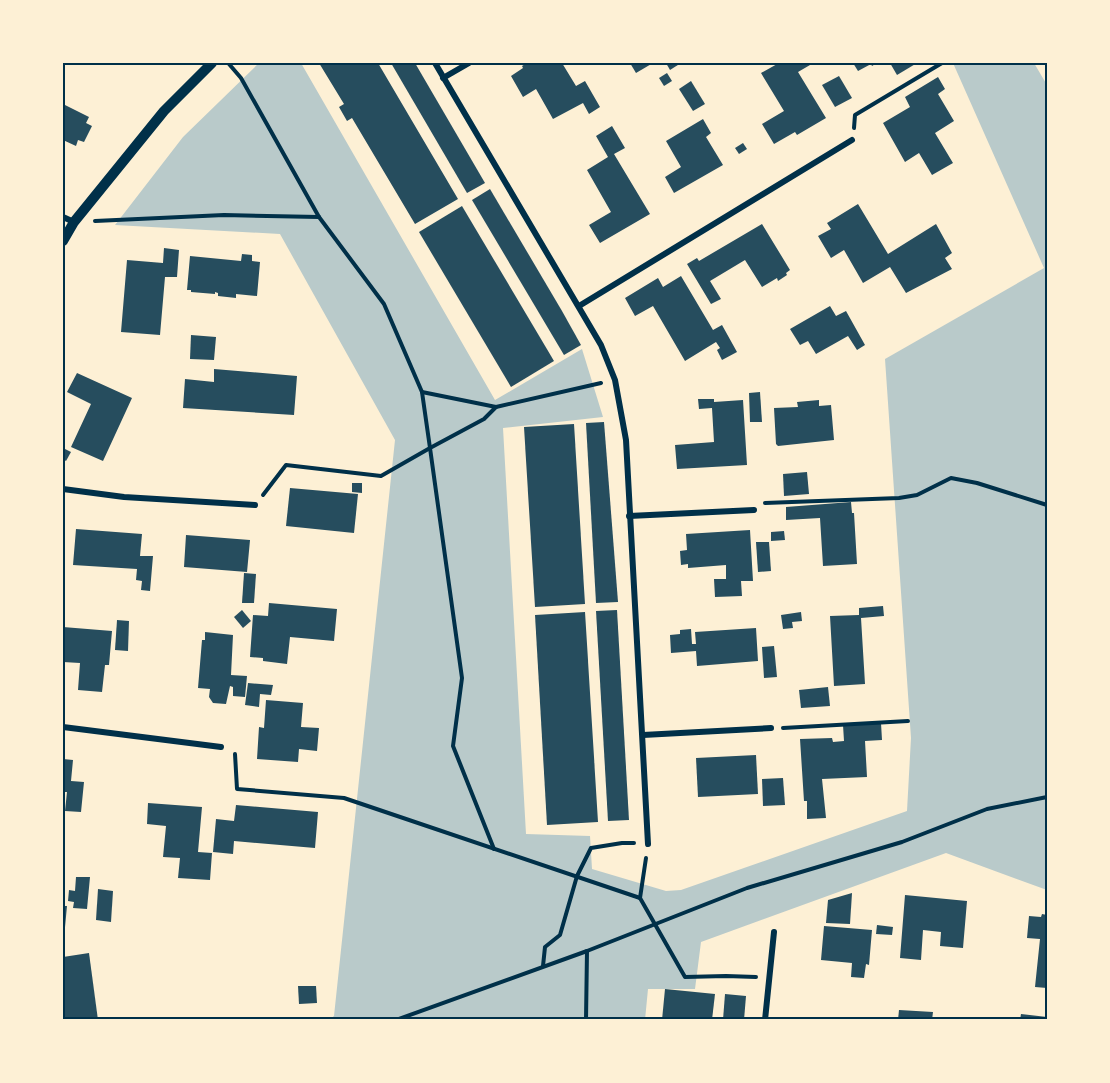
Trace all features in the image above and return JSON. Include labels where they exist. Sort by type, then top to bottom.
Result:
[{"type":"street","points":[[63,241],[74,222],[164,111],[212,63]]},
{"type":"street","points":[[435,63],[579,306],[601,345],[615,380],[626,440],[648,844]]},
{"type":"street","points":[[443,78],[469,63]]},
{"type":"street","points":[[579,306],[852,140]]},
{"type":"street","points":[[63,217],[74,222]]},
{"type":"street","points":[[63,489],[124,497],[255,505]]},
{"type":"street","points":[[629,516],[754,510]]},
{"type":"street","points":[[63,727],[221,747]]},
{"type":"street","points":[[643,735],[771,728]]},
{"type":"street","points":[[765,1020],[774,932]]},
{"type":"path","points":[[228,63],[241,78],[320,217],[384,304],[422,392],[462,678],[453,746],[494,849]]},
{"type":"path","points":[[852,140],[855,115],[942,63]]},
{"type":"path","points":[[74,222],[224,215],[320,217]]},
{"type":"path","points":[[422,392],[496,407],[615,380]]},
{"type":"path","points":[[255,505],[286,465],[381,476],[484,419],[496,407]]},
{"type":"path","points":[[754,510],[763,504],[899,498],[917,495],[951,478],[977,483],[1047,505]]},
{"type":"path","points":[[771,728],[908,721]]},
{"type":"path","points":[[221,747],[236,755],[237,789],[344,798],[640,898]]},
{"type":"path","points":[[396,1020],[587,951],[653,923],[747,888],[902,842],[987,809],[1047,797]]},
{"type":"path","points":[[543,966],[545,948],[560,935],[576,876],[591,848],[621,843],[648,844],[640,898],[685,977],[769,978]]},
{"type":"path","points":[[586,1020],[587,951]]},
{"type":"shaded area","points":[[259,63],[301,63],[495,400],[582,349],[603,417],[503,428],[526,834],[590,836],[592,869],[666,891],[681,890],[907,811],[911,738],[885,359],[1044,268],[953,63],[1034,63],[1047,85],[1047,890],[946,853],[701,942],[695,989],[648,989],[645,1020],[329,1020],[334,1016],[395,440],[280,234],[115,225],[183,137]]},
{"type":"building","points":[[319,63],[378,63],[458,199],[415,224],[352,118],[347,121],[339,107],[344,104]]},
{"type":"building","points":[[391,63],[415,63],[485,183],[467,193]]},
{"type":"building","points":[[527,63],[562,63],[576,86],[585,81],[600,107],[589,114],[583,103],[553,119],[536,89],[523,97],[511,76]]},
{"type":"building","points":[[630,63],[653,63],[636,73]]},
{"type":"building","points":[[666,63],[681,63],[670,70]]},
{"type":"building","points":[[779,63],[809,63],[810,65],[798,72],[826,118],[797,135],[795,132],[774,144],[762,124],[784,111],[761,73]]},
{"type":"building","points":[[853,63],[877,63],[858,71]]},
{"type":"building","points":[[890,63],[917,63],[897,75]]},
{"type":"building","points":[[667,73],[672,81],[664,86],[659,78]]},
{"type":"building","points":[[839,76],[852,98],[835,107],[822,85]]},
{"type":"building","points":[[938,77],[945,89],[938,94],[954,121],[935,133],[953,163],[932,175],[919,153],[905,162],[883,123],[910,107],[905,97]]},
{"type":"building","points":[[691,81],[705,104],[693,111],[679,89]]},
{"type":"building","points":[[63,104],[89,117],[86,123],[92,126],[84,142],[78,140],[76,146],[63,140]]},
{"type":"building","points":[[703,119],[711,133],[706,137],[723,165],[674,193],[665,177],[681,167],[666,141]]},
{"type":"building","points":[[612,126],[625,148],[614,154],[650,214],[600,243],[589,225],[611,212],[587,170],[608,157],[596,136]]},
{"type":"building","points":[[743,143],[747,149],[739,154],[735,148]]},
{"type":"building","points":[[490,189],[581,345],[564,355],[472,200]]},
{"type":"building","points":[[858,204],[888,254],[936,224],[952,253],[945,258],[952,269],[906,293],[890,267],[863,283],[844,250],[831,258],[818,236],[831,229],[827,223]]},
{"type":"building","points":[[462,206],[554,361],[511,387],[419,232]]},
{"type":"building","points":[[762,224],[790,270],[786,273],[787,275],[762,287],[745,260],[710,281],[721,299],[711,304],[687,264],[697,258],[699,261]]},
{"type":"building","points":[[164,248],[179,250],[177,277],[165,277],[160,335],[121,332],[127,260],[163,263]]},
{"type":"building","points":[[242,254],[252,255],[252,261],[260,262],[257,296],[236,294],[236,298],[218,296],[215,292],[215,294],[187,290],[190,256],[241,261]]},
{"type":"building","points":[[681,276],[713,330],[722,325],[737,352],[722,360],[717,350],[720,348],[716,342],[685,361],[653,306],[635,316],[625,298],[658,278],[663,287]]},
{"type":"building","points":[[830,306],[836,316],[846,311],[865,345],[857,350],[848,336],[816,354],[808,341],[800,345],[790,329]]},
{"type":"building","points":[[191,335],[216,337],[214,360],[190,359]]},
{"type":"building","points":[[214,369],[297,376],[294,415],[183,408],[185,379],[214,382]]},
{"type":"building","points":[[77,373],[132,398],[103,461],[71,447],[91,404],[67,392]]},
{"type":"building","points":[[760,392],[762,422],[750,422],[749,393]]},
{"type":"building","points":[[698,399],[714,399],[714,402],[743,400],[747,465],[677,469],[675,445],[714,442],[712,408],[699,409]]},
{"type":"building","points":[[819,400],[819,406],[831,405],[834,440],[778,446],[774,408],[798,407],[797,402]]},
{"type":"building","points":[[604,422],[618,602],[596,603],[586,423]]},
{"type":"building","points":[[574,424],[585,604],[535,607],[524,427]]},
{"type":"building","points":[[63,448],[71,452],[66,461],[63,459]]},
{"type":"building","points":[[807,472],[809,494],[784,496],[783,474]]},
{"type":"building","points":[[352,483],[362,483],[362,493],[352,492]]},
{"type":"building","points":[[290,488],[358,494],[354,533],[286,526]]},
{"type":"building","points":[[851,502],[852,513],[854,513],[857,564],[823,566],[820,518],[786,520],[786,507]]},
{"type":"building","points":[[76,529],[142,534],[140,556],[153,556],[150,591],[141,590],[142,581],[136,580],[137,569],[73,565]]},
{"type":"building","points":[[750,530],[753,581],[741,581],[742,596],[715,597],[714,579],[726,579],[726,565],[688,568],[688,564],[681,565],[680,551],[687,550],[686,534]]},
{"type":"building","points":[[784,531],[785,540],[771,541],[771,532]]},
{"type":"building","points":[[186,535],[250,540],[247,572],[184,567]]},
{"type":"building","points":[[756,542],[769,542],[771,571],[758,572]]},
{"type":"building","points":[[244,573],[256,574],[254,603],[242,603]]},
{"type":"building","points":[[269,603],[337,609],[334,641],[290,637],[287,664],[250,657],[253,615],[268,616]]},
{"type":"building","points":[[883,606],[884,616],[861,618],[865,684],[834,686],[830,616],[859,615],[859,608]]},
{"type":"building","points":[[242,610],[251,621],[243,628],[234,617]]},
{"type":"building","points":[[617,610],[629,820],[608,821],[596,611]]},
{"type":"building","points":[[585,612],[598,822],[547,825],[535,615]]},
{"type":"building","points":[[801,612],[802,621],[792,622],[793,628],[783,629],[781,615]]},
{"type":"building","points":[[117,620],[129,621],[128,651],[115,650]]},
{"type":"building","points":[[63,627],[112,631],[109,665],[105,665],[102,692],[78,690],[80,663],[63,662]]},
{"type":"building","points":[[756,628],[758,661],[697,666],[696,651],[671,653],[670,635],[680,634],[680,630],[691,629],[692,644],[696,644],[695,632]]},
{"type":"building","points":[[205,632],[233,635],[231,675],[247,676],[245,697],[233,696],[233,687],[230,686],[226,704],[213,703],[209,697],[210,689],[198,688],[202,640],[205,640]]},
{"type":"building","points":[[774,646],[777,677],[764,678],[762,647]]},
{"type":"building","points":[[248,683],[273,685],[271,695],[260,694],[259,707],[245,705]]},
{"type":"building","points":[[828,687],[830,706],[801,708],[799,690]]},
{"type":"building","points":[[266,700],[303,703],[301,727],[319,728],[317,751],[299,749],[298,762],[257,759],[259,727],[264,728]]},
{"type":"building","points":[[881,723],[882,740],[865,741],[867,777],[822,779],[826,818],[807,819],[800,739],[832,738],[833,742],[844,741],[843,725]]},
{"type":"building","points":[[756,755],[758,794],[698,797],[696,758]]},
{"type":"building","points":[[63,759],[73,760],[71,781],[84,782],[81,812],[65,811],[67,792],[63,792]]},
{"type":"building","points":[[783,778],[785,805],[763,806],[762,779]]},
{"type":"building","points":[[148,803],[202,807],[198,852],[212,853],[210,880],[178,878],[180,858],[163,857],[166,826],[147,824]]},
{"type":"building","points":[[236,805],[318,812],[315,848],[234,841],[233,854],[213,852],[216,819],[234,821]]},
{"type":"building","points":[[76,877],[90,877],[87,909],[73,908],[74,902],[68,901],[69,890],[75,891]]},
{"type":"building","points":[[98,889],[113,891],[111,922],[96,920]]},
{"type":"building","points":[[852,893],[850,924],[826,923],[828,900]]},
{"type":"building","points":[[905,895],[967,901],[963,948],[940,946],[941,932],[923,930],[921,960],[900,958]]},
{"type":"building","points":[[63,906],[67,906],[65,927],[63,927]]},
{"type":"building","points":[[1042,914],[1047,915],[1047,988],[1035,987],[1040,939],[1027,938],[1029,916],[1041,917]]},
{"type":"building","points":[[877,925],[893,927],[892,935],[876,934]]},
{"type":"building","points":[[824,926],[872,930],[869,965],[866,964],[864,978],[851,977],[852,963],[821,960]]},
{"type":"building","points":[[89,953],[98,1020],[63,1020],[63,957]]},
{"type":"building","points":[[298,986],[316,986],[317,1003],[299,1004]]},
{"type":"building","points":[[665,989],[715,994],[712,1020],[662,1020]]},
{"type":"building","points":[[725,994],[746,996],[744,1020],[723,1020]]},
{"type":"building","points":[[899,1010],[933,1012],[932,1020],[898,1020]]},
{"type":"building","points":[[1021,1014],[1047,1017],[1047,1020],[1020,1020]]}]
